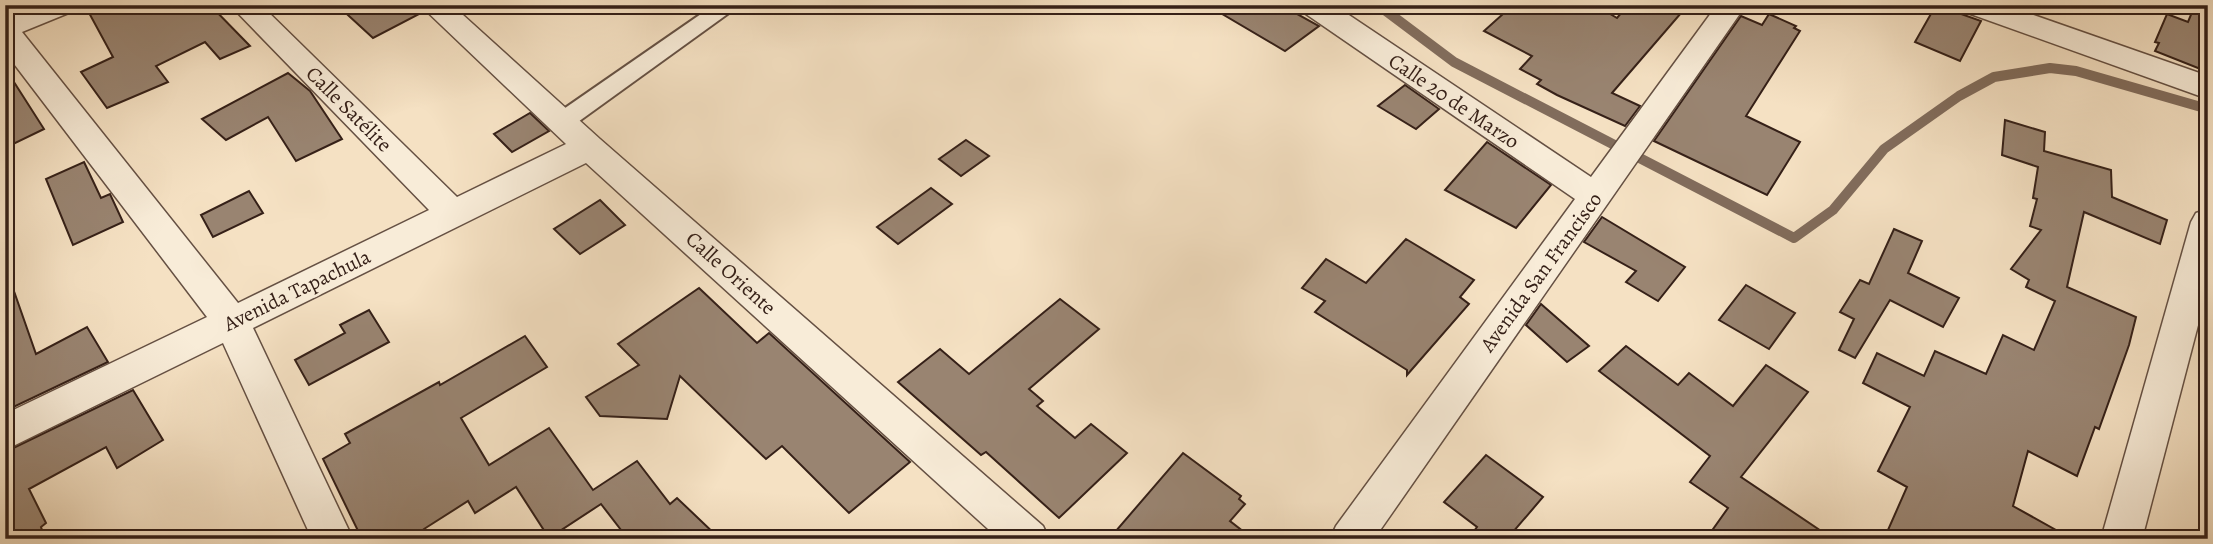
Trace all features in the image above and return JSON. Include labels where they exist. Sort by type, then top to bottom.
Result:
[{"type":"street","points":[[61,5],[5,30],[232,322],[333,539]]},
{"type":"street","name":"Calle Satélite","points":[[244,5],[453,214]]},
{"type":"street","name":"Calle Oriente","points":[[435,5],[589,147],[1029,539]]},
{"type":"street","points":[[563,121],[729,5]]},
{"type":"street","name":"Calle 20 de Marzo","points":[[1312,5],[1603,186]]},
{"type":"street","name":"Avenida San Francisco","points":[[1350,539],[1732,5]]},
{"type":"street","points":[[1975,5],[2208,88]]},
{"type":"street","name":"Avenida Tapachula","points":[[5,433],[589,147]]},
{"type":"street","points":[[2121,539],[2208,222]]},
{"type":"building","points":[[103,5],[210,5],[250,46],[220,59],[205,42],[156,66],[168,82],[107,108],[81,72],[113,57],[88,11]]},
{"type":"building","points":[[337,5],[417,5],[423,12],[373,38]]},
{"type":"building","points":[[1207,5],[1281,5],[1319,26],[1285,51]]},
{"type":"building","points":[[1513,5],[1595,5],[1617,18],[1628,5],[1688,5],[1612,93],[1640,106],[1625,126],[1537,84],[1541,80],[1520,69],[1532,56],[1484,31]]},
{"type":"building","points":[[1936,5],[1981,21],[1960,61],[1915,42]]},
{"type":"building","points":[[2195,5],[2208,5],[2208,72],[2155,51],[2159,43],[2155,42],[2167,14],[2188,22]]},
{"type":"building","points":[[1769,14],[1796,26],[1794,28],[1800,31],[1746,116],[1800,142],[1767,195],[1654,141],[1741,16],[1762,25]]},
{"type":"building","points":[[5,68],[44,129],[5,148]]},
{"type":"building","points":[[288,73],[310,91],[342,139],[296,161],[268,117],[226,140],[202,119]]},
{"type":"building","points":[[1405,85],[1439,109],[1416,129],[1378,106]]},
{"type":"building","points":[[530,113],[549,131],[512,152],[494,134]]},
{"type":"building","points":[[2005,120],[2045,132],[2044,151],[2111,170],[2112,197],[2167,220],[2160,244],[2084,212],[2067,287],[2136,317],[2129,345],[2099,429],[2095,427],[2077,476],[2028,451],[2013,506],[2072,539],[1884,539],[1907,487],[1878,471],[1910,407],[1863,383],[1877,353],[1924,376],[1935,351],[1986,374],[2003,335],[2034,350],[2055,301],[2026,287],[2029,280],[2011,269],[2041,230],[2030,226],[2037,199],[2033,198],[2038,167],[2002,155]]},
{"type":"building","points":[[966,140],[989,156],[961,176],[939,159]]},
{"type":"building","points":[[1487,142],[1551,185],[1516,228],[1445,190]]},
{"type":"building","points":[[84,162],[101,198],[110,194],[123,222],[73,245],[46,179]]},
{"type":"building","points":[[931,188],[952,204],[898,244],[877,227]]},
{"type":"building","points":[[249,191],[263,213],[213,237],[201,215]]},
{"type":"building","points":[[600,200],[625,225],[580,254],[554,229]]},
{"type":"building","points":[[1602,217],[1685,267],[1658,301],[1626,282],[1636,271],[1584,242]]},
{"type":"building","points":[[1894,229],[1922,241],[1908,273],[1959,298],[1943,327],[1890,300],[1855,358],[1839,350],[1854,319],[1840,312],[1860,280],[1869,284]]},
{"type":"building","points":[[1406,239],[1474,280],[1460,297],[1469,304],[1407,375],[1407,370],[1315,312],[1325,301],[1302,288],[1326,259],[1366,283]]},
{"type":"building","points":[[5,277],[9,277],[36,354],[87,327],[108,362],[5,411]]},
{"type":"building","points":[[1746,285],[1795,313],[1769,349],[1719,320]]},
{"type":"building","points":[[699,288],[757,343],[769,333],[910,462],[849,513],[782,446],[766,459],[680,376],[667,419],[600,416],[586,397],[639,365],[618,344]]},
{"type":"building","points":[[1060,299],[1099,329],[1029,389],[1043,401],[1037,406],[1075,438],[1091,424],[1127,453],[1059,518],[986,452],[981,455],[898,382],[940,349],[969,374]]},
{"type":"building","points":[[1541,304],[1589,346],[1567,362],[1526,325]]},
{"type":"building","points":[[369,310],[389,342],[309,385],[295,360],[345,333],[340,325]]},
{"type":"building","points":[[525,336],[547,367],[461,418],[489,465],[549,428],[593,490],[637,461],[670,504],[677,498],[720,539],[628,539],[601,504],[549,538],[516,487],[475,513],[468,501],[424,529],[430,539],[362,539],[323,459],[350,443],[345,434],[439,382],[440,385]]},
{"type":"building","points":[[1626,346],[1678,385],[1689,373],[1733,406],[1766,365],[1808,392],[1741,477],[1833,539],[1706,539],[1728,508],[1690,482],[1710,456],[1599,371]]},
{"type":"building","points":[[133,390],[163,440],[117,468],[106,447],[29,489],[46,523],[41,527],[45,539],[5,539],[5,452]]},
{"type":"building","points":[[1183,453],[1241,496],[1239,499],[1245,504],[1230,521],[1253,539],[1109,539]]},
{"type":"building","points":[[1486,455],[1543,497],[1507,539],[1468,539],[1477,527],[1444,502]]},
{"type":"waterway","points":[[1378,5],[1454,62],[1794,238],[1833,210],[1884,149],[1959,96],[1994,77],[2050,68],[2076,71],[2208,109]]}]
